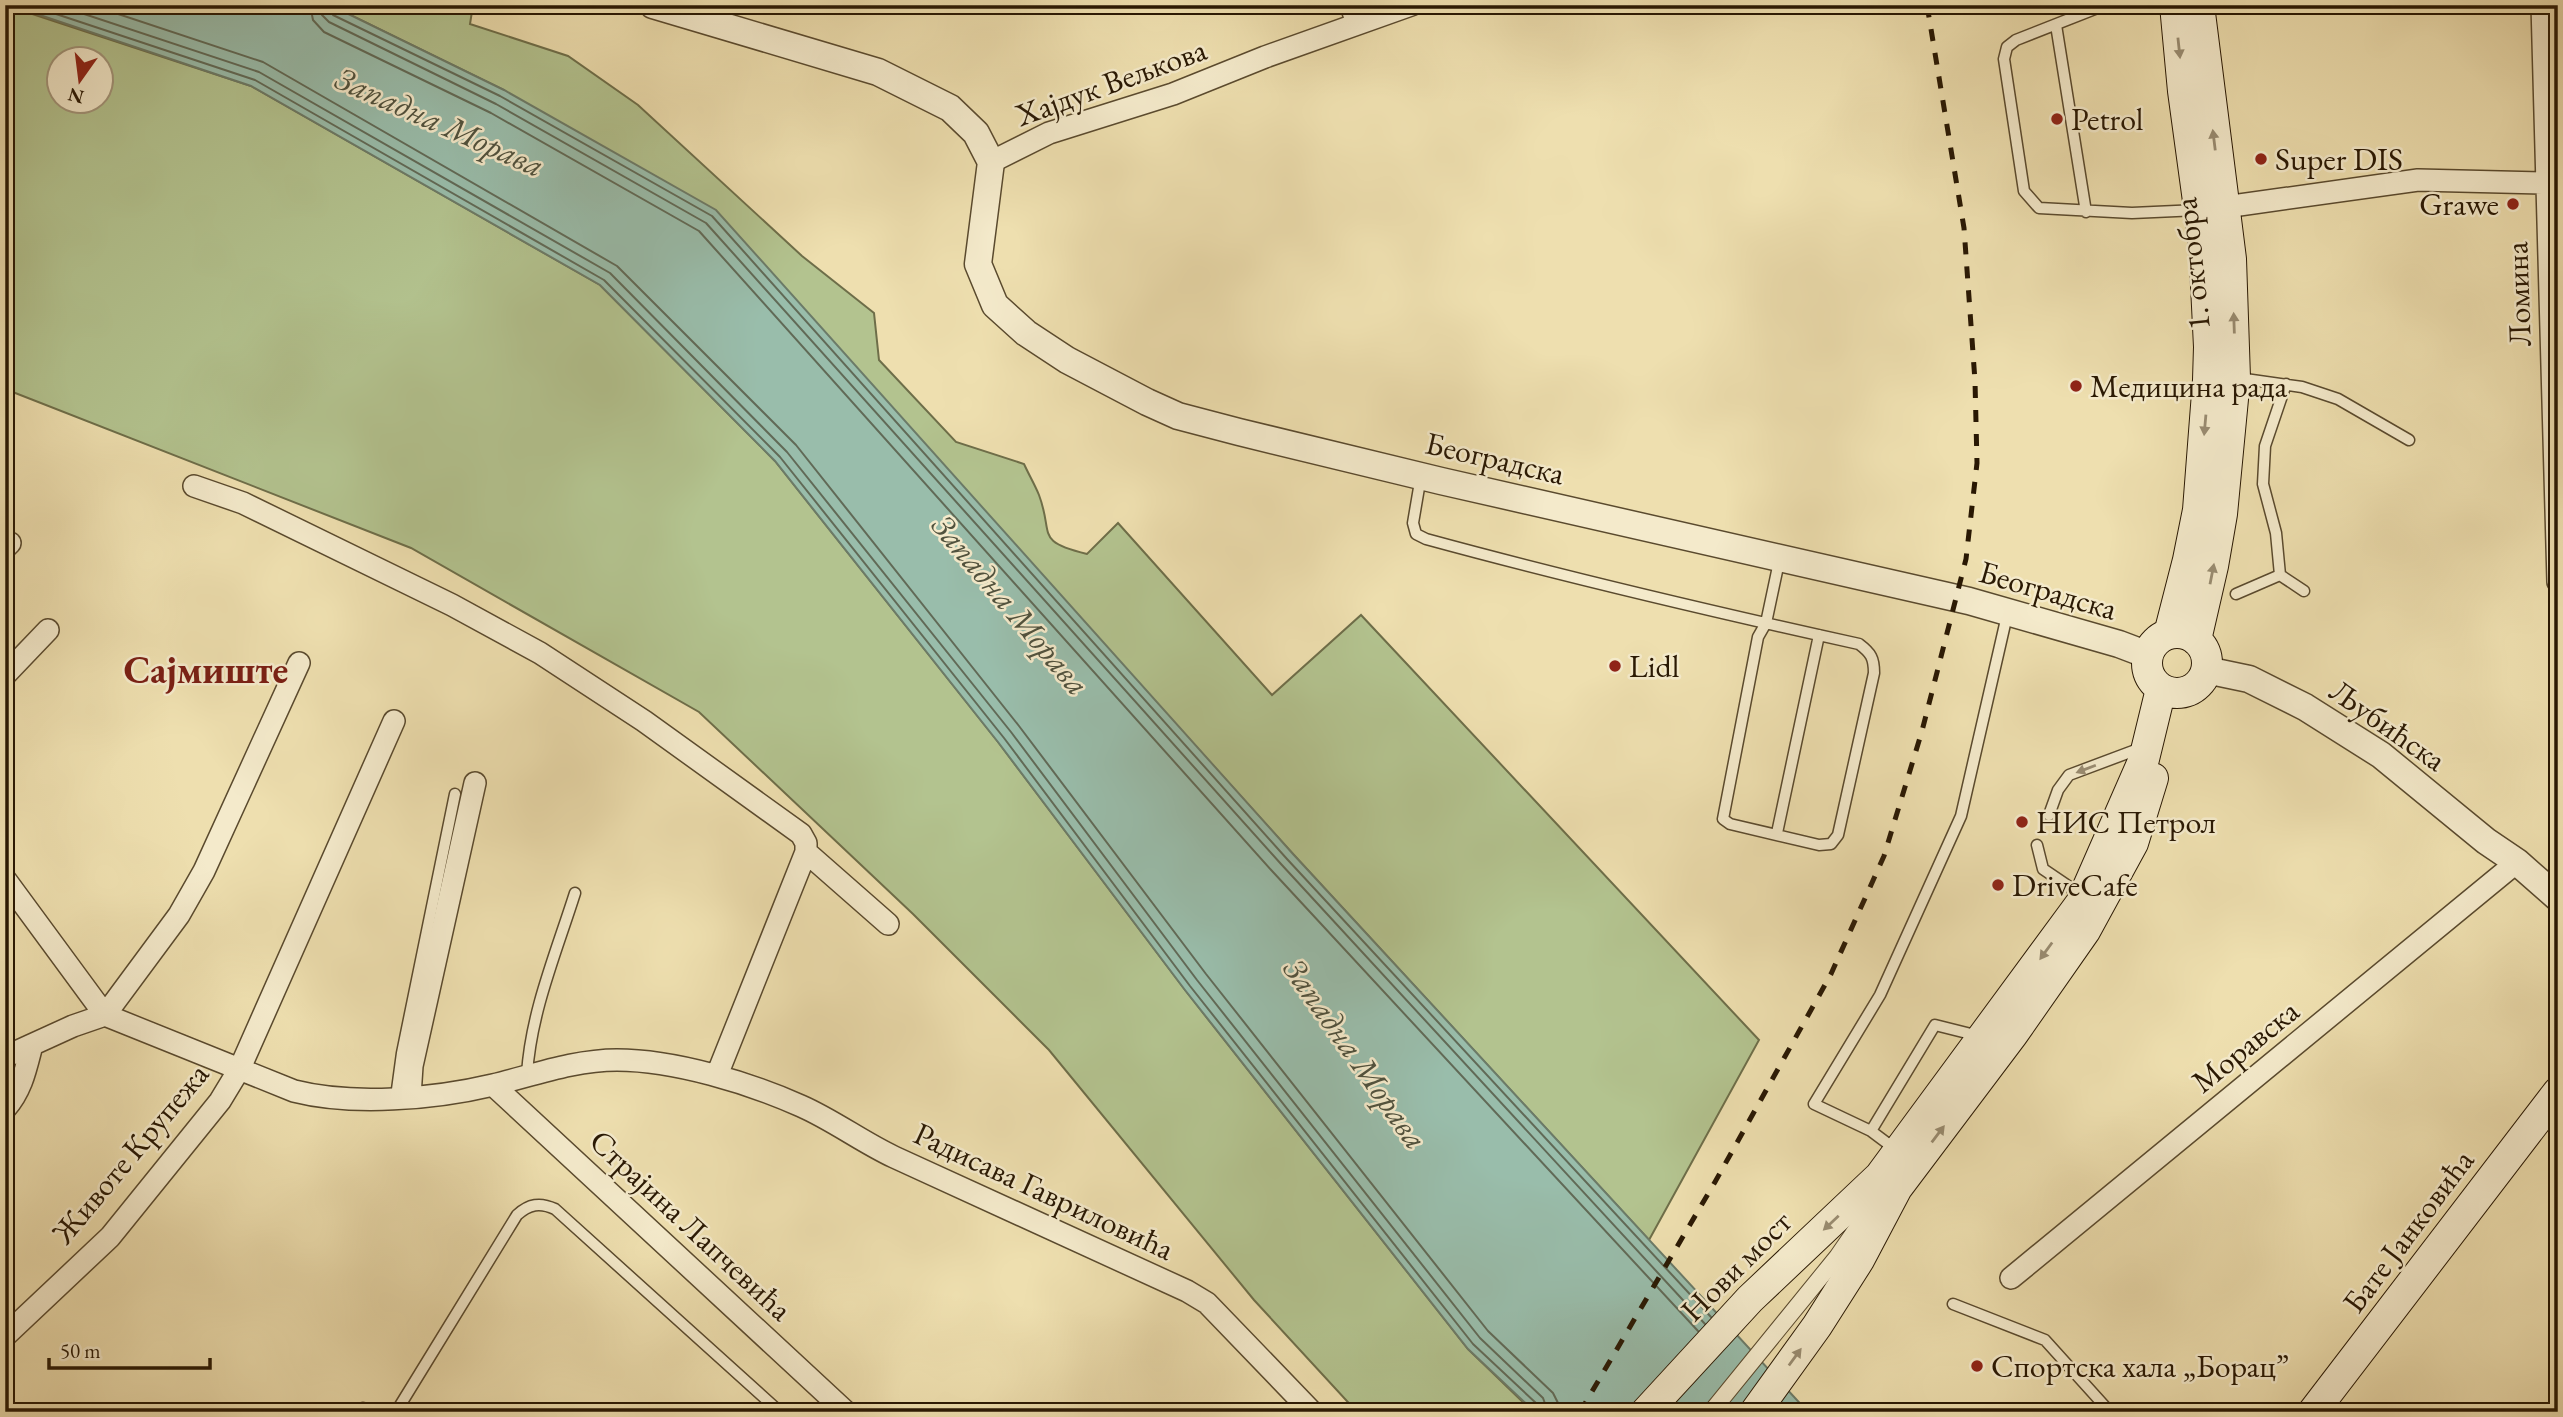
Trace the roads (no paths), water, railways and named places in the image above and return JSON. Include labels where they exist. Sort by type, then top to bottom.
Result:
[{"type":"main road","name":"1. октобра","points":[[2175,5],[2183,91],[2211,209],[2231,260],[2235,377],[2222,514],[2213,566],[2183,637]]},
{"type":"main road","name":"1. октобра","points":[[2183,637],[2188,560],[2198,510],[2208,380],[2205,261],[2211,209],[2199,5]]},
{"type":"main road","points":[[2183,637],[2206,654],[2206,670],[2199,684],[2185,692],[2169,691],[2149,674],[2148,655],[2152,646],[2183,637]]},
{"type":"main road","points":[[1755,1412],[1817,1326],[1859,1260],[1898,1152],[2081,903],[2169,691]]},
{"type":"main road","points":[[1889,1182],[2013,1034],[2085,931],[2133,843],[2169,691]]},
{"type":"main road","name":"Бате Јанковића","points":[[2314,1412],[2558,1091]]},
{"type":"main road","name":"Нови мост","points":[[1646,1412],[1750,1299],[1889,1182]]},
{"type":"street","points":[[653,5],[878,72],[950,108],[976,133],[992,162]]},
{"type":"street","name":"Хајдук Вељкова","points":[[992,162],[1049,133],[1173,94],[1411,5]]},
{"type":"street","name":"Ломина","points":[[2542,5],[2552,183],[2558,582]]},
{"type":"street","name":"Београдска","points":[[992,162],[978,264],[995,305],[1026,333],[1067,360],[1178,416],[1421,476],[2008,611],[2148,655]]},
{"type":"street","points":[[2211,209],[2418,180],[2552,183]]},
{"type":"street","points":[[194,485],[243,503],[452,605],[540,653],[644,720],[801,834],[806,843],[806,852],[717,1075]]},
{"type":"street","points":[[5,675],[48,630]]},
{"type":"street","points":[[5,1057],[73,1026],[105,1016],[179,915],[204,871],[299,663]]},
{"type":"street","name":"Љубићска","points":[[2206,670],[2249,679],[2305,707],[2381,755],[2486,841],[2517,862],[2558,898]]},
{"type":"street","name":"Животе Крупежа","points":[[5,1336],[110,1237],[220,1101],[240,1068],[394,721]]},
{"type":"street","points":[[403,1097],[475,783]]},
{"type":"street","points":[[806,852],[888,924]]},
{"type":"street","name":"Љубићска","points":[[2517,862],[2542,869],[2558,867]]},
{"type":"street","name":"Моравска","points":[[2011,1278],[2517,862]]},
{"type":"street","points":[[5,879],[105,1016]]},
{"type":"street","name":"Радисава Гавриловића","points":[[105,1016],[294,1091],[322,1098],[348,1100],[403,1097],[493,1085],[527,1074],[584,1063],[617,1060],[717,1075],[802,1106],[889,1155],[1187,1291],[1207,1303],[1311,1412]]},
{"type":"street","points":[[5,1109],[15,1098],[22,1083],[32,1045]]},
{"type":"street","name":"Страјина Лапчевића","points":[[493,1085],[846,1412]]},
{"type":"street","points":[[1711,1412],[1837,1257],[1889,1182]]},
{"type":"lane","points":[[1345,5],[1352,26]]},
{"type":"lane","points":[[2105,5],[2016,40],[2007,47],[2004,59],[2024,191],[2039,208],[2132,213],[2211,209]]},
{"type":"lane","points":[[2056,25],[2086,212]]},
{"type":"lane","points":[[2235,377],[2302,387],[2337,399],[2409,440]]},
{"type":"lane","points":[[2280,575],[2276,533],[2263,484],[2265,446],[2286,384]]},
{"type":"lane","points":[[1421,476],[1413,523],[1416,534],[1426,539],[1521,565],[1766,623],[1858,644],[1868,650],[1874,658],[1874,673],[1838,835],[1831,844],[1819,845],[1730,824],[1723,819],[1758,637],[1766,623],[1780,557]]},
{"type":"lane","points":[[2280,575],[2304,591]]},
{"type":"lane","points":[[2236,594],[2280,575]]},
{"type":"lane","points":[[1898,1152],[1871,1131],[1814,1104],[1880,995],[1961,816],[2008,611]]},
{"type":"lane","points":[[1777,833],[1819,635]]},
{"type":"lane","points":[[2049,815],[2058,790],[2069,775],[2133,751],[2146,749]]},
{"type":"lane","points":[[403,1097],[402,1053],[455,794]]},
{"type":"lane","points":[[2037,845],[2043,869],[2071,888],[2081,903]]},
{"type":"lane","points":[[527,1074],[529,1042],[535,1017],[575,893]]},
{"type":"lane","points":[[1871,1131],[1935,1025],[1982,1037]]},
{"type":"lane","points":[[396,1412],[517,1215],[538,1204],[555,1209],[780,1412]]},
{"type":"lane","points":[[1953,1304],[2045,1340],[2110,1412]]},
{"type":"lane","points":[[348,1412],[363,1408],[379,1412]]},
{"type":"water","name":"Западна Морава","points":[[10,5],[330,5],[504,90],[716,210],[1293,854],[1808,1412],[1535,1412],[1468,1349],[1185,990],[998,742],[775,461],[600,285],[251,86]]},
{"type":"railway","points":[[1580,1412],[1715,1182],[1831,974],[1884,856],[1922,731],[1966,559],[1977,463],[1975,381],[1964,228],[1927,5]]},
{"type":"place","name":"Petrol","points":[[2057,119]]},
{"type":"place","name":"Super DIS","points":[[2261,159]]},
{"type":"place","name":"Grawe","points":[[2513,204]]},
{"type":"place","name":"Медицина рада","points":[[2076,386]]},
{"type":"place","name":"Lidl","points":[[1615,666]]},
{"type":"place","name":"НИС Петрол","points":[[2022,822]]},
{"type":"place","name":"DriveCafe","points":[[1998,885]]},
{"type":"place","name":"Спортска хала „Борац”","points":[[1977,1366]]},
{"type":"district","name":"Сајмиште","points":[[206,670]]}]
